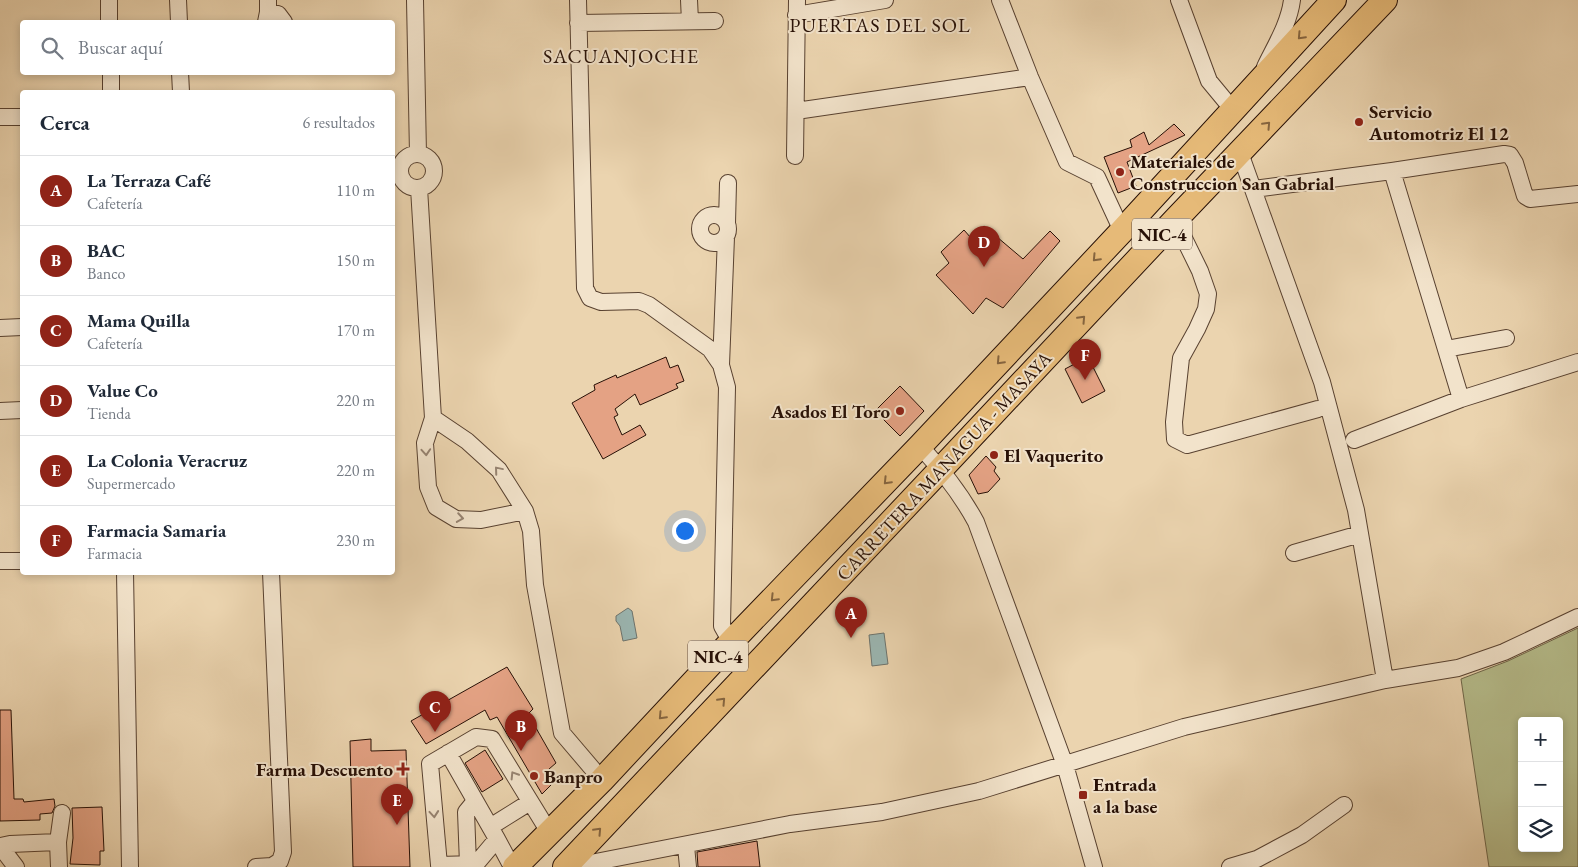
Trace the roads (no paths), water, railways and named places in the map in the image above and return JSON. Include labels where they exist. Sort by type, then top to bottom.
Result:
[{"type":"highway","name":"CARRETERA MANAGUA - MASAYA","points":[[514,867],[602,780],[731,642],[920,446],[1122,231],[1334,0]]},
{"type":"highway","name":"CARRETERA MANAGUA - MASAYA","points":[[565,867],[1384,0]]},
{"type":"highway","points":[[1165,184],[1166,192],[1171,198],[1182,201],[1194,200]]},
{"type":"highway","points":[[1146,205],[1154,206],[1160,210],[1170,225]]},
{"type":"street","points":[[109,0],[110,20]]},
{"type":"street","points":[[178,0],[179,20]]},
{"type":"street","points":[[415,0],[418,154]]},
{"type":"street","points":[[578,0],[584,288],[590,298],[601,302],[639,302],[649,305],[710,349],[721,365]]},
{"type":"street","points":[[689,0],[690,21]]},
{"type":"street","points":[[796,156],[796,7],[885,0]]},
{"type":"street","points":[[1000,0],[1030,77],[1067,162],[1097,177],[1122,231]]},
{"type":"street","points":[[1180,0],[1209,81],[1234,110]]},
{"type":"street","points":[[1258,82],[1284,25],[1292,0]]},
{"type":"street","points":[[267,12],[278,14],[282,20]]},
{"type":"street","points":[[578,23],[715,21]]},
{"type":"street","points":[[111,75],[111,90]]},
{"type":"street","points":[[180,75],[181,90]]},
{"type":"street","points":[[796,111],[1030,77]]},
{"type":"street","points":[[0,118],[20,117]]},
{"type":"street","points":[[418,154],[428,158],[434,173],[429,183],[419,188],[409,185],[402,177],[401,172],[401,167],[407,158],[418,154]]},
{"type":"street","points":[[1240,154],[1322,382],[1356,510],[1385,680]]},
{"type":"street","points":[[1254,189],[1504,154],[1510,155],[1515,163],[1525,196],[1530,199],[1578,194]]},
{"type":"street","points":[[1392,171],[1461,399]]},
{"type":"street","points":[[728,183],[721,365],[727,387],[722,626],[731,642]]},
{"type":"street","points":[[419,188],[433,418],[425,443],[428,487],[436,507],[456,519],[481,520],[525,511]]},
{"type":"street","points":[[1170,225],[1200,271],[1208,294],[1206,309],[1197,330],[1181,358],[1174,422],[1175,440],[1187,446],[1318,409]]},
{"type":"street","points":[[0,328],[20,327]]},
{"type":"street","points":[[1446,349],[1506,338]]},
{"type":"street","points":[[1354,440],[1461,399],[1578,362]]},
{"type":"street","points":[[0,411],[20,410]]},
{"type":"street","points":[[433,418],[466,442],[499,470],[525,511],[531,531],[535,585],[562,733],[602,780]]},
{"type":"street","points":[[920,446],[964,500],[976,522],[1065,765],[1094,867]]},
{"type":"street","points":[[1294,553],[1360,534]]},
{"type":"street","points":[[0,561],[20,560]]},
{"type":"street","points":[[125,575],[130,867]]},
{"type":"street","points":[[256,867],[272,866],[280,861],[283,852],[271,575]]},
{"type":"street","points":[[570,867],[686,846],[790,824],[892,810],[979,791],[1184,727],[1385,680],[1458,668],[1504,652],[1578,617]]},
{"type":"street","points":[[530,802],[493,833],[476,864],[439,864],[430,764],[476,737],[492,739],[549,832]]},
{"type":"street","points":[[448,753],[514,867]]},
{"type":"street","points":[[468,864],[466,812],[475,801]]},
{"type":"street","points":[[1230,867],[1257,859],[1302,835],[1344,805]]},
{"type":"street","points":[[59,867],[58,842],[62,813]]},
{"type":"street","points":[[16,867],[0,846],[58,842]]},
{"type":"street","points":[[686,846],[688,867]]},
{"type":"water","points":[[628,608],[632,611],[637,638],[623,641],[616,616]]},
{"type":"water","points":[[884,633],[888,664],[872,666],[869,635]]},
{"type":"place","name":"Servicio Automotriz El 12","points":[[1359,122]]},
{"type":"place","name":"Materiales de Construccion San Gabrial","points":[[1120,172]]},
{"type":"place","name":"Value Co","points":[[984,267]]},
{"type":"place","name":"Farmacia Samaria","points":[[1085,380]]},
{"type":"place","name":"Asados El Toro","points":[[900,411]]},
{"type":"place","name":"El Vaquerito","points":[[994,455]]},
{"type":"place","name":"La Terraza Café","points":[[851,638]]},
{"type":"place","name":"Mama Quilla","points":[[435,732]]},
{"type":"place","name":"BAC","points":[[521,751]]},
{"type":"place","name":"Farma Descuento","points":[[403,769]]},
{"type":"place","name":"Banpro","points":[[534,776]]},
{"type":"place","name":"Entrada a la base","points":[[1083,795]]},
{"type":"place","name":"La Colonia Veracruz","points":[[397,825]]},
{"type":"district","name":"PUERTAS DEL SOL","points":[[880,25]]},
{"type":"district","name":"SACUANJOCHE","points":[[621,56]]}]
